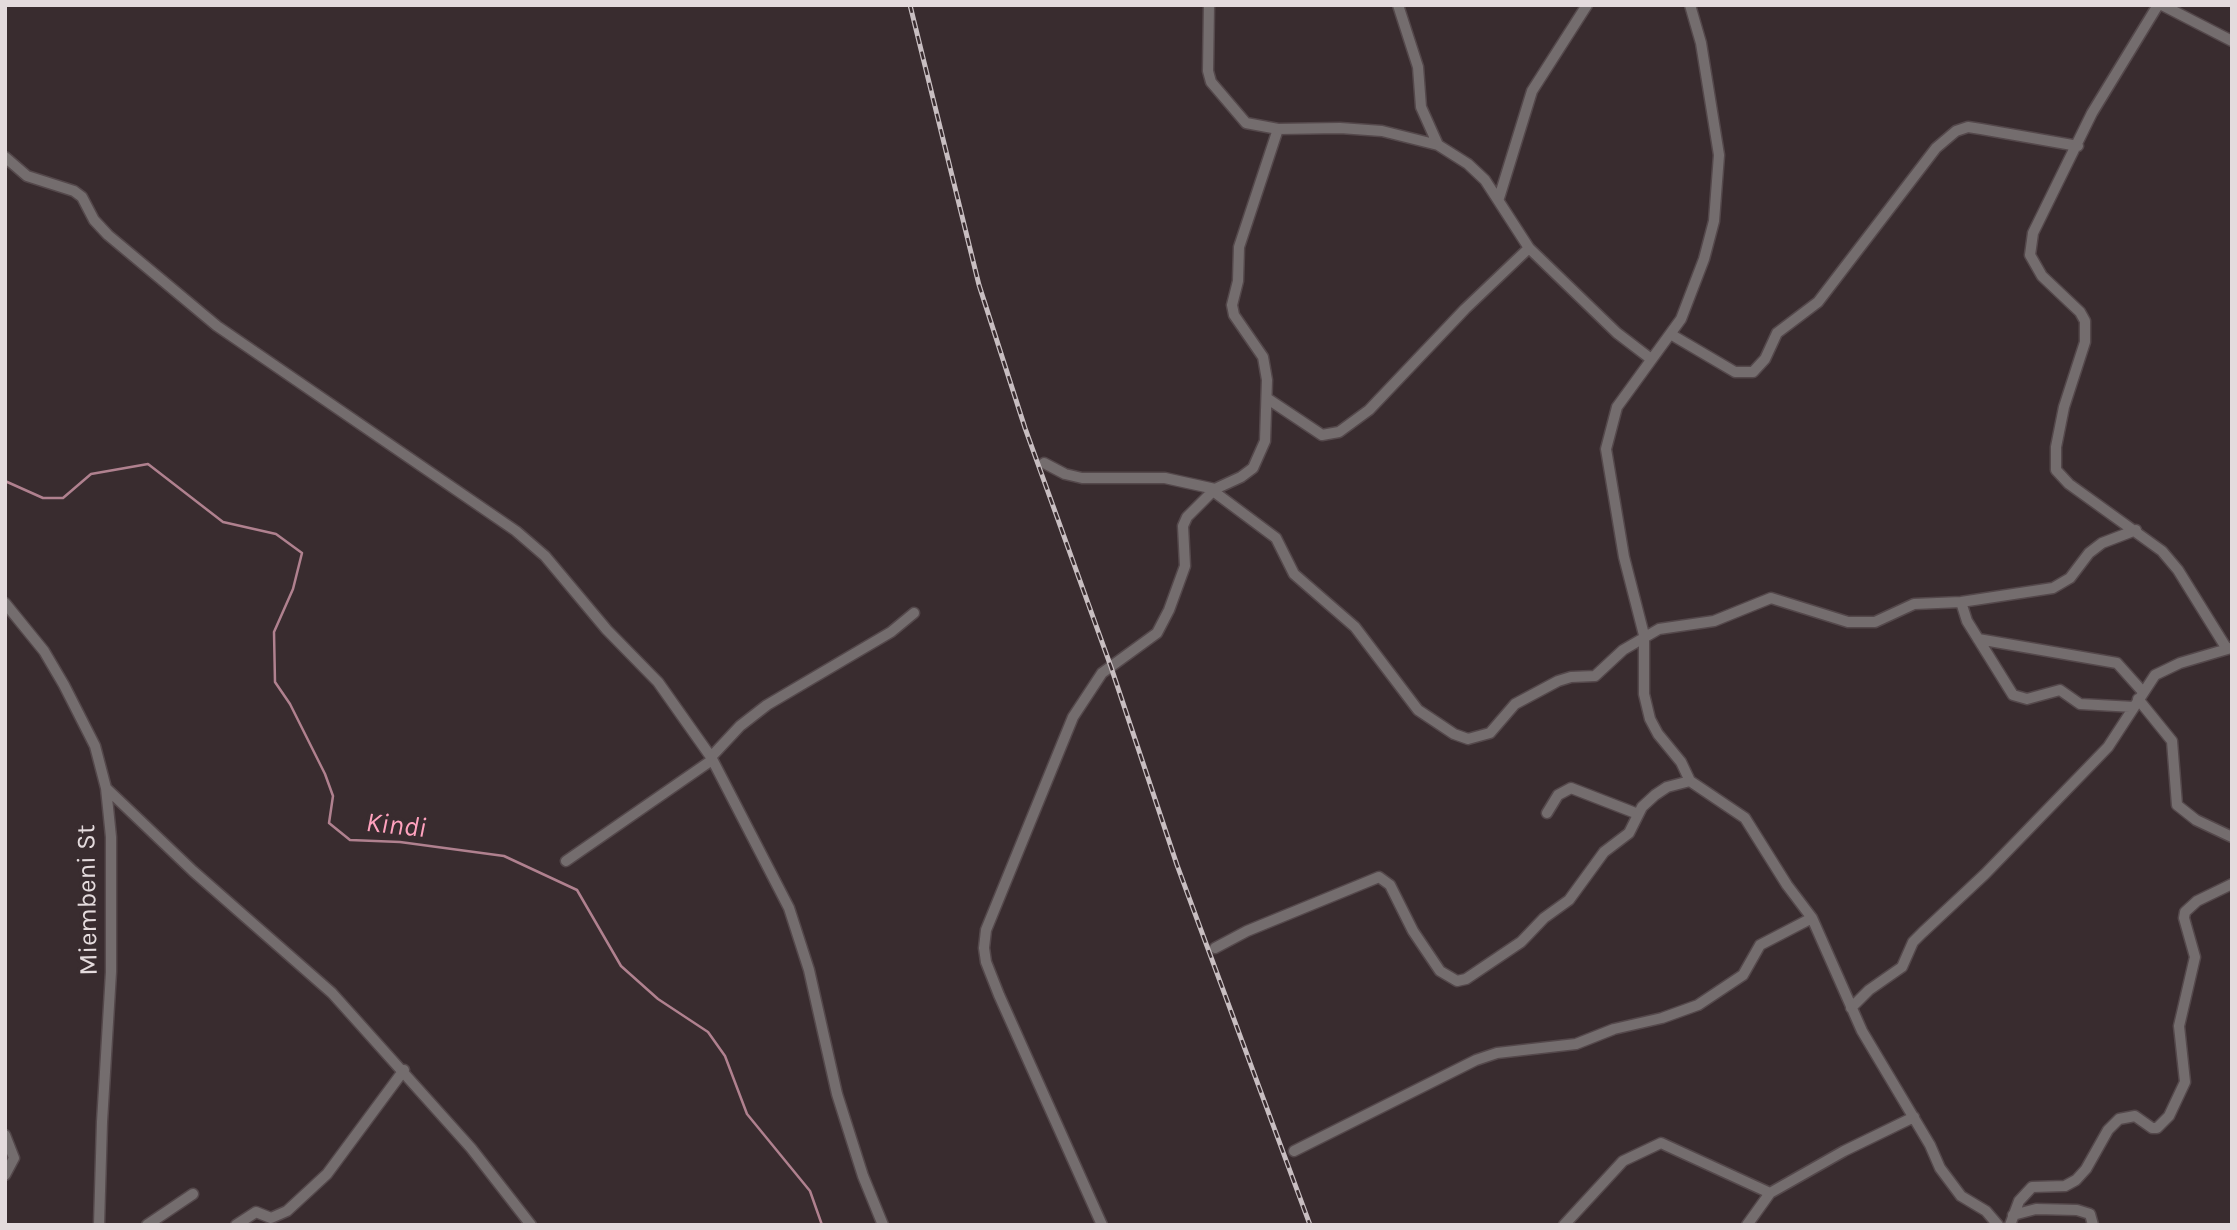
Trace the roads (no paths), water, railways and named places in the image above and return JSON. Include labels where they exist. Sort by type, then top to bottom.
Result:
[{"type":"street","points":[[1209,5],[1208,71],[1211,82],[1246,123],[1278,130],[1362,129],[1438,145],[1468,164],[1499,198],[1529,248],[1609,326],[1651,359]]},
{"type":"street","points":[[1398,5],[1418,67],[1421,107],[1438,145]]},
{"type":"street","points":[[1499,198],[1532,91],[1587,5]]},
{"type":"street","points":[[1690,5],[1701,43],[1716,135],[1718,183],[1714,221],[1704,259],[1672,335],[1651,359],[1617,407],[1606,449],[1624,556],[1644,635],[1644,694],[1650,719],[1681,762],[1690,781],[1745,818],[1787,885],[1812,918],[1851,1008],[1950,1185],[1970,1203],[1995,1218],[1998,1225]]},
{"type":"street","points":[[1851,1008],[1870,990],[1902,967],[1913,942],[2062,797],[2121,731],[2138,699],[2163,670],[2230,648],[2178,570],[2162,551],[2069,484],[2056,470],[2056,447],[2064,407],[2085,342],[2085,321],[2080,312],[2042,276],[2030,255],[2029,244],[2115,73],[2160,5],[2232,41]]},
{"type":"street","points":[[1672,335],[1735,372],[1753,372],[1765,359],[1777,333],[1818,302],[1936,148],[1956,131],[1968,127],[2078,146]]},
{"type":"street","points":[[1102,1225],[986,962],[986,930],[1073,717],[1102,673],[1157,633],[1169,610],[1185,566],[1183,526],[1187,517],[1214,490],[1241,478],[1253,468],[1265,441],[1268,399],[1263,357],[1234,315],[1232,305],[1238,281],[1239,247],[1278,130]]},
{"type":"street","points":[[5,157],[27,176],[74,191],[82,197],[94,220],[108,235],[217,326],[516,531],[545,556],[607,630],[658,682],[712,758],[789,908],[809,970],[837,1094],[863,1175],[883,1225]]},
{"type":"street","points":[[1268,399],[1322,435],[1339,432],[1369,410],[1465,309],[1529,248]]},
{"type":"street","points":[[1044,463],[1065,474],[1082,478],[1155,478],[1214,490],[1276,538],[1294,574],[1355,627],[1418,710],[1454,734],[1468,739],[1490,733],[1515,704],[1558,681],[1571,677],[1595,676],[1644,635],[1659,629],[1714,621],[1771,598],[1847,622],[1875,622],[1914,604],[1929,601],[1961,602],[2063,585],[2102,542],[2136,530]]},
{"type":"street","points":[[1961,602],[1967,621],[2007,689],[2019,699],[2060,690],[2080,704],[2138,699]]},
{"type":"street","points":[[5,621],[9,607]]},
{"type":"street","name":"Miembeni St","points":[[9,607],[44,651],[83,722],[95,746],[106,788],[111,837],[111,972],[99,1225]]},
{"type":"street","points":[[566,862],[712,758],[740,726],[768,705],[891,632],[915,613]]},
{"type":"street","points":[[1978,639],[2117,663],[2138,699],[2172,741],[2177,805],[2196,820],[2232,836]]},
{"type":"street","points":[[1215,948],[1247,931],[1379,877],[1390,885],[1412,932],[1440,971],[1457,981],[1466,979],[1521,942],[1544,918],[1569,900],[1604,852],[1629,833],[1638,814],[1661,791],[1690,781]]},
{"type":"street","points":[[106,788],[193,871],[308,968],[404,1070],[471,1147],[531,1225]]},
{"type":"street","points":[[1547,813],[1558,795],[1571,788],[1638,814]]},
{"type":"street","points":[[2011,1220],[2026,1192],[2032,1187],[2065,1186],[2076,1180],[2086,1169],[2108,1130],[2119,1119],[2135,1116],[2152,1128],[2157,1128],[2169,1116],[2185,1082],[2179,1026],[2195,957],[2184,918],[2185,912],[2197,901],[2232,884]]},
{"type":"street","points":[[1294,1151],[1476,1060],[1497,1054],[1576,1044],[1614,1029],[1661,1018],[1698,1005],[1743,975],[1760,945],[1812,918]]},
{"type":"street","points":[[236,1225],[256,1212],[271,1218],[287,1211],[327,1174],[404,1070]]},
{"type":"street","points":[[1747,1225],[1770,1193],[1844,1151],[1914,1117]]},
{"type":"street","points":[[5,1135],[14,1158],[5,1175]]},
{"type":"street","points":[[1564,1225],[1623,1161],[1661,1143],[1770,1193]]},
{"type":"street","points":[[147,1225],[193,1194]]},
{"type":"street","points":[[2011,1220],[2036,1209],[2077,1209],[2090,1214],[2092,1225]]},
{"type":"waterway","name":"Kindi","points":[[5,481],[43,498],[63,498],[91,474],[148,464],[223,522],[276,534],[302,553],[293,589],[274,632],[275,682],[290,704],[325,774],[333,796],[329,823],[350,840],[400,842],[504,856],[577,890],[621,966],[658,999],[708,1032],[725,1056],[747,1114],[810,1191],[822,1225]]},
{"type":"railway","points":[[910,5],[979,285],[1025,428],[1111,667],[1177,865],[1310,1225]]}]
